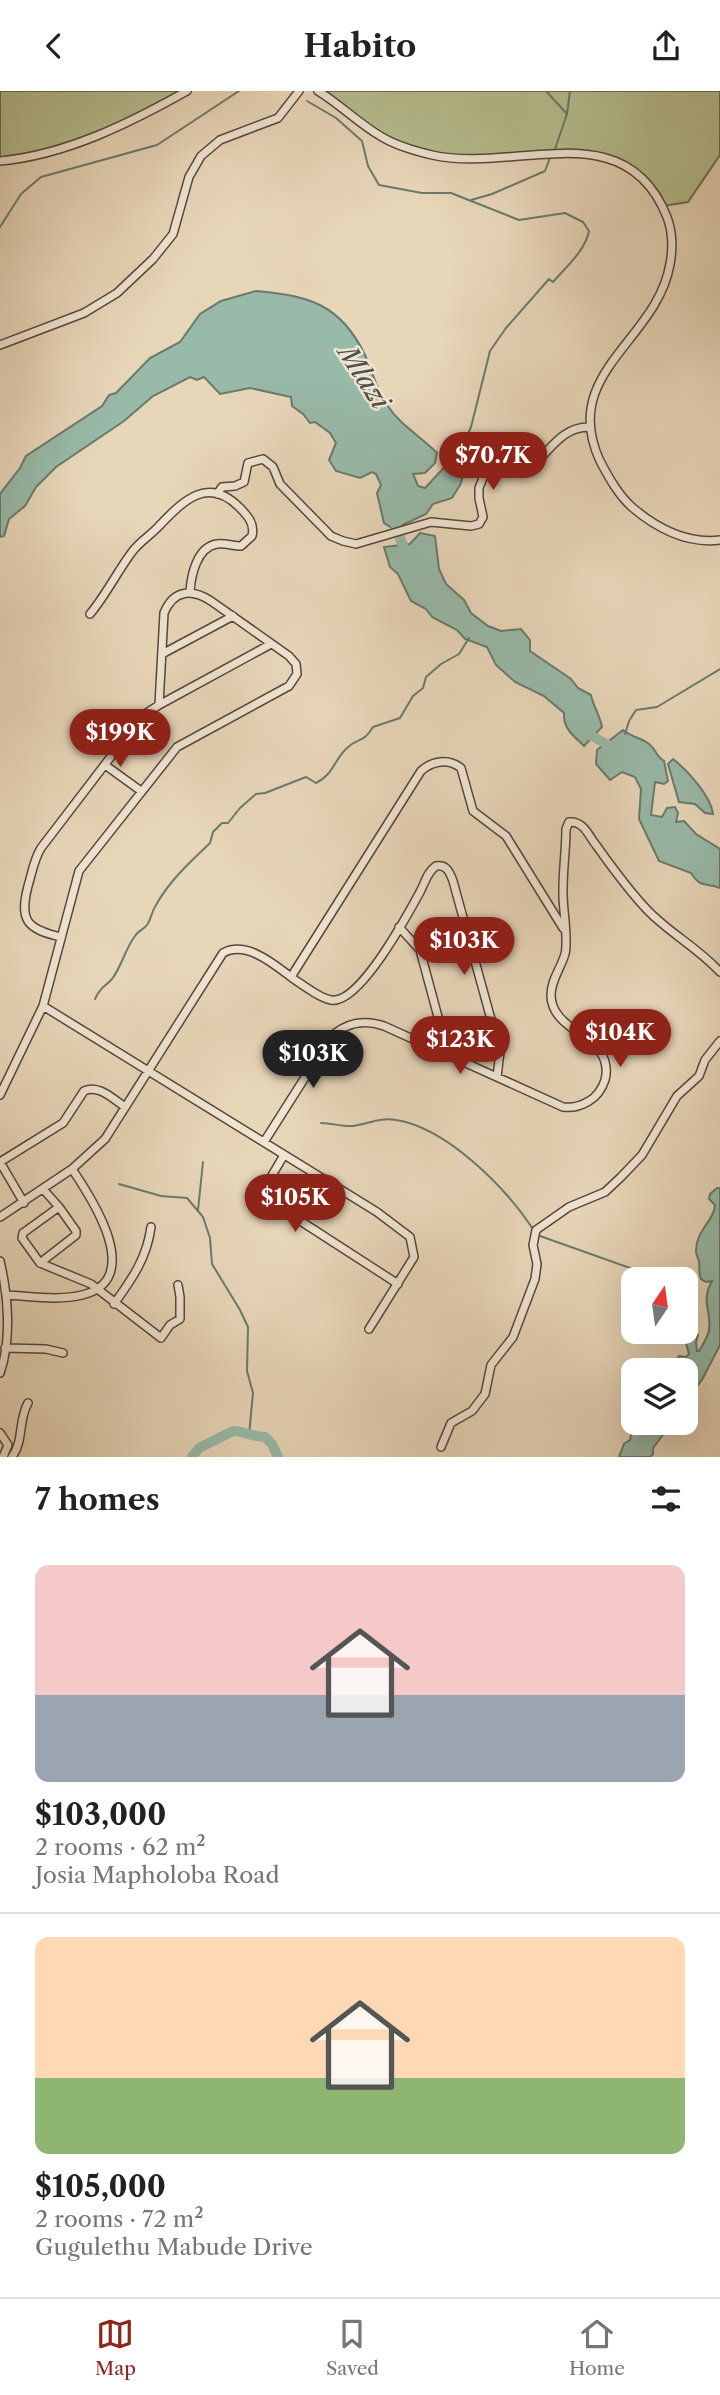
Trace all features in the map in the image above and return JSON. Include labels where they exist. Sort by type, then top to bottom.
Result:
[{"type":"street","points":[[0,160],[41,153],[92,137],[137,118],[187,91]]},
{"type":"street","points":[[0,345],[85,313],[117,293],[153,259],[173,234],[188,177],[201,156],[220,140],[278,118],[299,91]]},
{"type":"street","points":[[318,91],[380,136],[405,147],[433,155],[471,160],[558,153],[598,154],[628,166],[650,186],[663,207],[672,232],[668,275],[654,307],[597,384],[589,427],[594,447],[605,471],[631,506],[653,523],[675,534],[698,541],[720,540]]},
{"type":"street","points":[[217,494],[222,487],[243,482],[248,463],[263,459],[273,467],[280,484],[339,540],[356,544],[441,522],[471,526],[479,524],[483,517],[478,498],[487,468],[497,466],[512,472],[524,472],[567,433],[577,428],[589,427]]},
{"type":"street","points":[[90,614],[134,550],[180,503],[196,495],[217,494],[241,509],[251,523],[253,533],[249,541],[241,546],[219,544],[210,547],[191,570],[191,592]]},
{"type":"street","points":[[0,1095],[43,1006],[79,871],[177,747],[271,697],[293,682],[297,674],[296,664],[289,656],[204,596],[191,592],[175,598],[166,609],[159,705]]},
{"type":"street","points":[[162,654],[233,616]]},
{"type":"street","points":[[61,937],[42,932],[26,920],[24,904],[34,862],[41,848],[142,716],[271,644]]},
{"type":"street","points":[[291,977],[421,771],[439,762],[451,762],[460,768],[473,811],[506,836],[564,929]]},
{"type":"street","points":[[105,765],[141,791]]},
{"type":"street","points":[[264,1142],[325,1046],[341,1029],[360,1023],[374,1023],[568,1107],[588,1102],[603,1086],[607,1071],[606,1062],[601,1052],[563,1020],[552,1004],[552,986],[565,951],[563,889],[567,823],[574,821],[584,827],[596,846],[653,916],[690,944],[720,972]]},
{"type":"street","points":[[0,1217],[72,1169],[105,1139],[223,953],[233,948],[248,950],[325,999],[341,999],[355,990],[371,972],[434,867],[439,865],[445,867],[453,881],[500,1052],[497,1077]]},
{"type":"street","points":[[398,927],[420,950],[441,1028],[436,1049]]},
{"type":"street","points":[[43,1006],[377,1212],[410,1237],[414,1257],[369,1329]]},
{"type":"street","points":[[441,1447],[451,1423],[467,1414],[485,1394],[491,1364],[513,1337],[535,1279],[537,1264],[533,1245],[537,1230],[569,1207],[605,1192],[621,1177],[642,1155],[677,1096],[699,1076],[705,1060],[720,1041]]},
{"type":"street","points":[[24,1203],[0,1162],[63,1123],[88,1089],[97,1089],[125,1107]]},
{"type":"street","points":[[284,1155],[264,1189],[268,1200],[398,1283]]},
{"type":"street","points":[[6,1295],[77,1296],[97,1289],[106,1280],[113,1252],[94,1201],[72,1169]]},
{"type":"street","points":[[40,1263],[76,1235],[59,1207],[43,1189]]},
{"type":"street","points":[[59,1207],[23,1233],[22,1238],[40,1263],[91,1284],[160,1338],[170,1325],[180,1319],[178,1285]]},
{"type":"street","points":[[114,1304],[141,1265],[148,1250],[151,1227]]},
{"type":"street","points":[[0,1261],[6,1295],[5,1348],[0,1373]]},
{"type":"street","points":[[5,1348],[46,1349],[64,1353]]},
{"type":"street","points":[[12,1457],[18,1449],[28,1403]]},
{"type":"street","points":[[0,1433],[8,1445],[3,1457]]},
{"type":"shaded area","points":[[0,91],[185,91],[114,128],[40,152],[0,159]]},
{"type":"shaded area","points":[[320,91],[720,91],[720,155],[688,202],[663,206],[654,191],[607,156],[452,158],[392,142]]},
{"type":"water","points":[[256,291],[307,300],[334,314],[345,324],[365,355],[387,405],[437,453],[435,463],[425,473],[413,474],[418,486],[425,488],[466,444],[464,473],[452,498],[433,504],[426,514],[394,529],[384,523],[377,493],[381,485],[376,474],[372,472],[360,478],[336,471],[329,460],[336,443],[330,433],[315,422],[310,423],[292,406],[291,397],[250,388],[220,394],[204,377],[197,380],[190,377],[153,396],[124,421],[56,467],[36,487],[25,506],[9,519],[4,536],[0,537],[0,494],[26,456],[102,406],[109,395],[116,393],[150,358],[180,342],[200,314],[221,301]]},
{"type":"water","points":[[420,533],[435,536],[439,569],[446,584],[464,600],[471,613],[488,626],[501,631],[521,629],[530,640],[530,651],[591,695],[602,727],[584,746],[567,728],[564,713],[544,696],[515,682],[496,665],[487,647],[465,639],[457,630],[432,617],[426,609],[411,601],[398,574],[390,567],[384,547],[410,544]]},
{"type":"water","points":[[623,730],[649,744],[664,761],[668,781],[664,784],[655,782],[651,815],[662,817],[667,808],[675,807],[678,813],[676,822],[684,821],[696,834],[720,849],[720,888],[701,883],[691,873],[659,861],[639,819],[641,789],[635,777],[622,772],[610,780],[596,764],[597,750]]},
{"type":"water","points":[[673,759],[703,792],[713,814],[705,813],[695,804],[679,802],[668,764]]},
{"type":"water","points":[[720,1188],[720,1345],[698,1385],[698,1358],[678,1358],[689,1354],[686,1344],[696,1344],[699,1351],[708,1333],[707,1295],[712,1281],[701,1279],[696,1252],[699,1238],[714,1210],[715,1205],[709,1199],[710,1194]]},
{"type":"water","points":[[632,1435],[663,1435],[650,1457],[619,1457],[624,1444]]},
{"type":"waterway","points":[[0,227],[21,194],[41,177],[157,145],[239,91]]},
{"type":"waterway","points":[[546,91],[567,114],[555,149]]},
{"type":"waterway","points":[[567,114],[570,91]]},
{"type":"waterway","points":[[307,101],[336,118],[362,141],[368,166],[379,185],[422,193],[451,193],[519,220],[565,213],[583,222],[589,231],[584,245],[574,258],[553,282],[549,279],[506,328],[490,351],[471,427],[461,450]]},
{"type":"waterway","points":[[471,200],[545,171],[550,158]]},
{"type":"waterway","name":"Mlazi","points":[[395,523],[406,555]]},
{"type":"waterway","points":[[95,999],[112,979],[136,934],[147,925],[168,887],[210,843],[213,832],[222,823],[228,823],[256,794],[306,777],[316,783],[322,780],[354,742],[366,736],[373,727],[400,718],[413,696],[423,688],[426,677],[459,654],[469,638]]},
{"type":"waterway","points":[[625,734],[636,710],[657,707],[720,669]]},
{"type":"waterway","name":"Mlazi","points":[[587,728],[592,736],[617,750]]},
{"type":"waterway","points":[[321,1123],[353,1126],[390,1119],[415,1125],[454,1147],[473,1162],[507,1195],[533,1229]]},
{"type":"waterway","points":[[198,1210],[203,1162]]},
{"type":"waterway","points":[[119,1184],[161,1196],[187,1198],[203,1217],[210,1238],[212,1264],[248,1327],[247,1371],[253,1393],[249,1435]]},
{"type":"waterway","points":[[540,1236],[627,1267]]},
{"type":"waterway","points":[[192,1457],[199,1448],[233,1431],[265,1437],[278,1457]]}]
